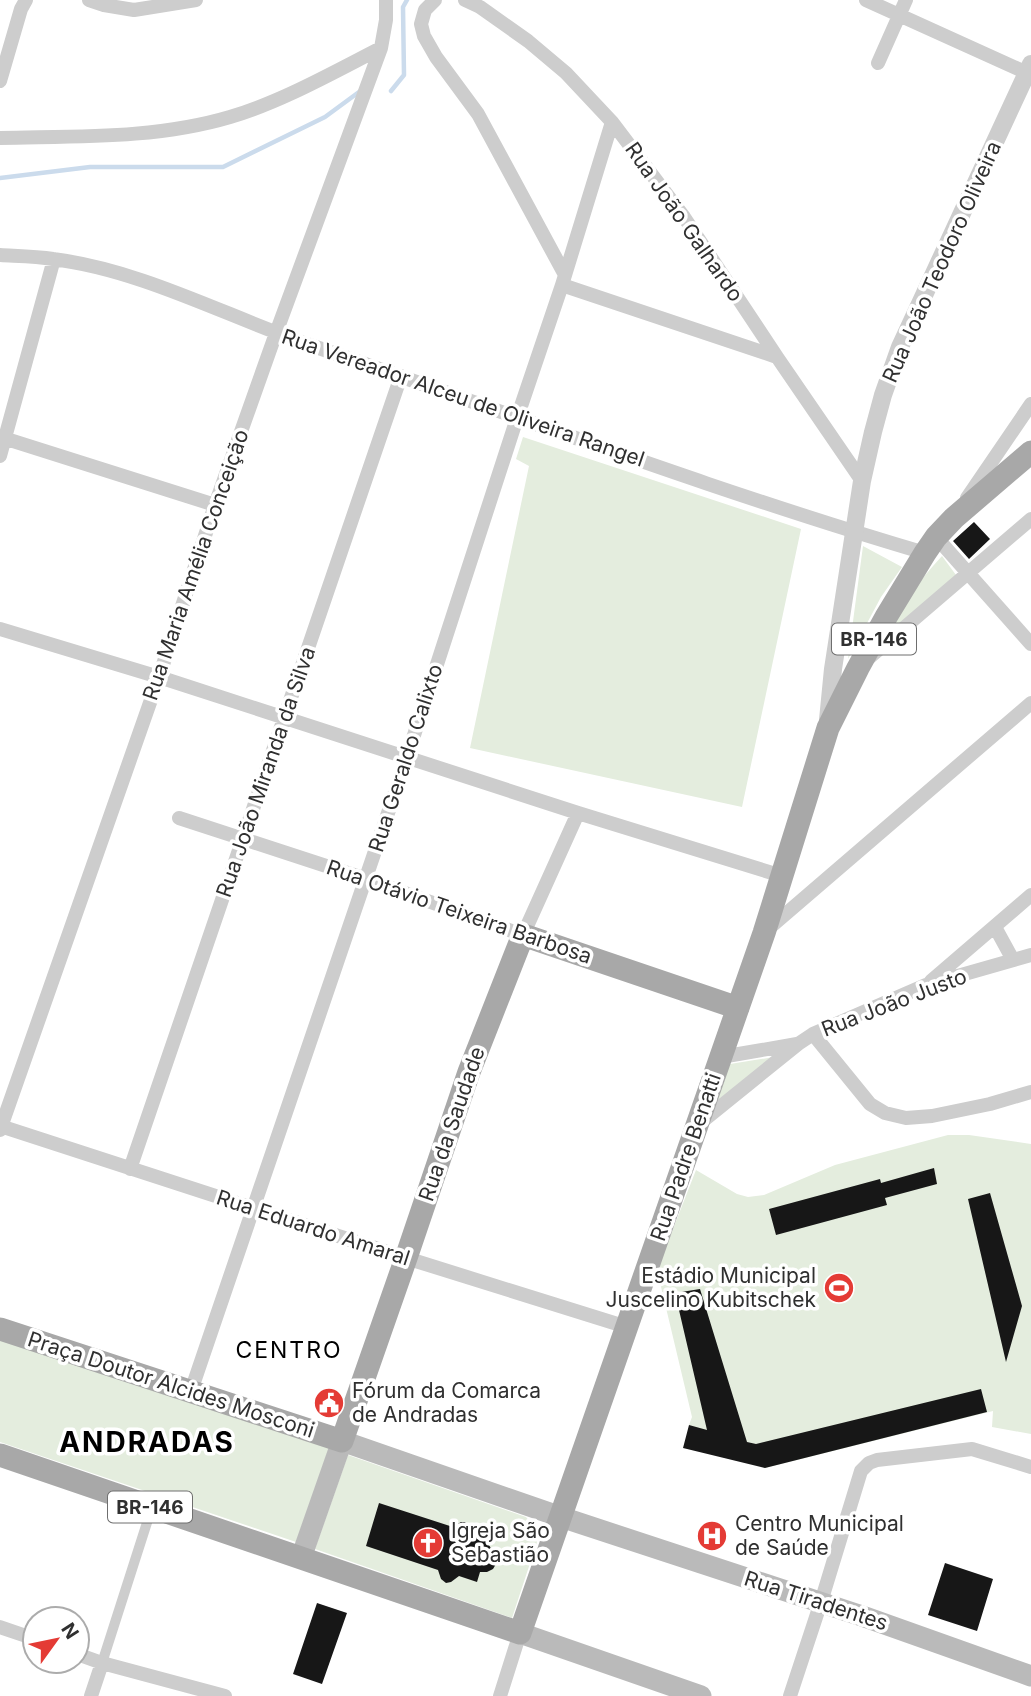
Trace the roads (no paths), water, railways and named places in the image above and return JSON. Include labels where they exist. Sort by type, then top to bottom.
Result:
[{"type":"main road","name":"BR-146","points":[[828,728],[858,668],[930,545],[954,518],[1031,452]]},
{"type":"main road","name":"Rua João Teodoro Oliveira","points":[[782,876],[828,728]]},
{"type":"main road","name":"Rua Padre Benatti","points":[[561,1517],[782,876]]},
{"type":"main road","name":"Rua Otávio Teixeira Barbosa","points":[[523,934],[738,1008]]},
{"type":"main road","name":"Rua da Saudade","points":[[342,1441],[469,1072],[523,934]]},
{"type":"main road","name":"Praça Doutor Alcides Mosconi","points":[[0,1329],[342,1441]]},
{"type":"main road","name":"Rua Tiradentes","points":[[342,1441],[561,1517],[821,1602],[1031,1676]]},
{"type":"main road","points":[[301,1558],[342,1441]]},
{"type":"main road","name":"BR-146","points":[[0,1455],[520,1633],[561,1517]]},
{"type":"main road","points":[[520,1633],[701,1696]]},
{"type":"street","points":[[0,81],[26,0]]},
{"type":"street","points":[[89,0],[134,10],[197,0]]},
{"type":"street","name":"Rua Maria Amélia Conceição","points":[[0,1128],[159,677],[215,505],[382,48],[386,0]]},
{"type":"street","name":"Rua João Galhardo","points":[[465,0],[528,41],[566,72],[612,122],[684,217],[862,481]]},
{"type":"street","points":[[866,0],[1030,69]]},
{"type":"street","points":[[878,63],[906,0]]},
{"type":"street","points":[[430,5],[421,24],[424,36],[478,114],[564,280],[777,357]]},
{"type":"street","points":[[0,138],[171,131],[231,117],[292,93],[382,48]]},
{"type":"street","name":"Rua João Teodoro Oliveira","points":[[828,728],[832,668],[862,481],[880,407],[900,347],[1030,69]]},
{"type":"street","name":"Rua Geraldo Calixto","points":[[191,1391],[407,757],[564,280],[612,122]]},
{"type":"street","name":"Rua Vereador Alceu de Oliveira Rangel","points":[[0,255],[54,259],[103,269],[152,284],[276,333],[855,532],[930,545]]},
{"type":"street","points":[[0,456],[2,438],[54,259]]},
{"type":"street","name":"Rua João Miranda da Silva","points":[[131,1168],[401,376]]},
{"type":"street","points":[[954,518],[1031,404]]},
{"type":"street","points":[[2,438],[215,505]]},
{"type":"street","points":[[832,684],[858,668],[1031,519]]},
{"type":"street","points":[[930,545],[969,574],[1031,644]]},
{"type":"street","points":[[0,628],[782,876]]},
{"type":"street","points":[[764,933],[1031,703]]},
{"type":"street","name":"Rua da Saudade","points":[[523,934],[578,813]]},
{"type":"street","name":"Rua Otávio Teixeira Barbosa","points":[[179,818],[523,934]]},
{"type":"street","points":[[926,985],[1031,895]]},
{"type":"street","points":[[995,927],[1013,960]]},
{"type":"street","name":"Rua João Justo","points":[[695,1127],[813,1034],[926,985],[1031,955]]},
{"type":"street","points":[[813,1034],[870,1104],[885,1113],[906,1118],[932,1115],[990,1104],[1031,1092]]},
{"type":"street","points":[[721,1057],[799,1044]]},
{"type":"street","name":"Rua Eduardo Amaral","points":[[0,1128],[627,1327]]},
{"type":"street","points":[[790,1696],[861,1471],[869,1463],[962,1450],[984,1452],[1031,1468]]},
{"type":"street","points":[[91,1696],[152,1507]]},
{"type":"street","points":[[0,1627],[21,1634]]},
{"type":"street","points":[[500,1696],[520,1633]]},
{"type":"street","points":[[91,1658],[225,1696]]},
{"type":"waterway","points":[[391,91],[404,75],[403,7],[407,0]]},
{"type":"waterway","points":[[0,178],[90,167],[223,167],[325,117],[359,92]]},
{"type":"place","name":"Estádio Municipal Juscelino Kubitschek","points":[[839,1288]]},
{"type":"place","name":"Fórum da Comarca de Andradas","points":[[329,1403]]},
{"type":"place","name":"Centro Municipal de Saúde","points":[[712,1536]]},
{"type":"place","name":"Igreja São Sebastião","points":[[428,1543]]},
{"type":"district","name":"CENTRO","points":[[289,1350]]},
{"type":"district","name":"ANDRADAS","points":[[147,1442]]}]
